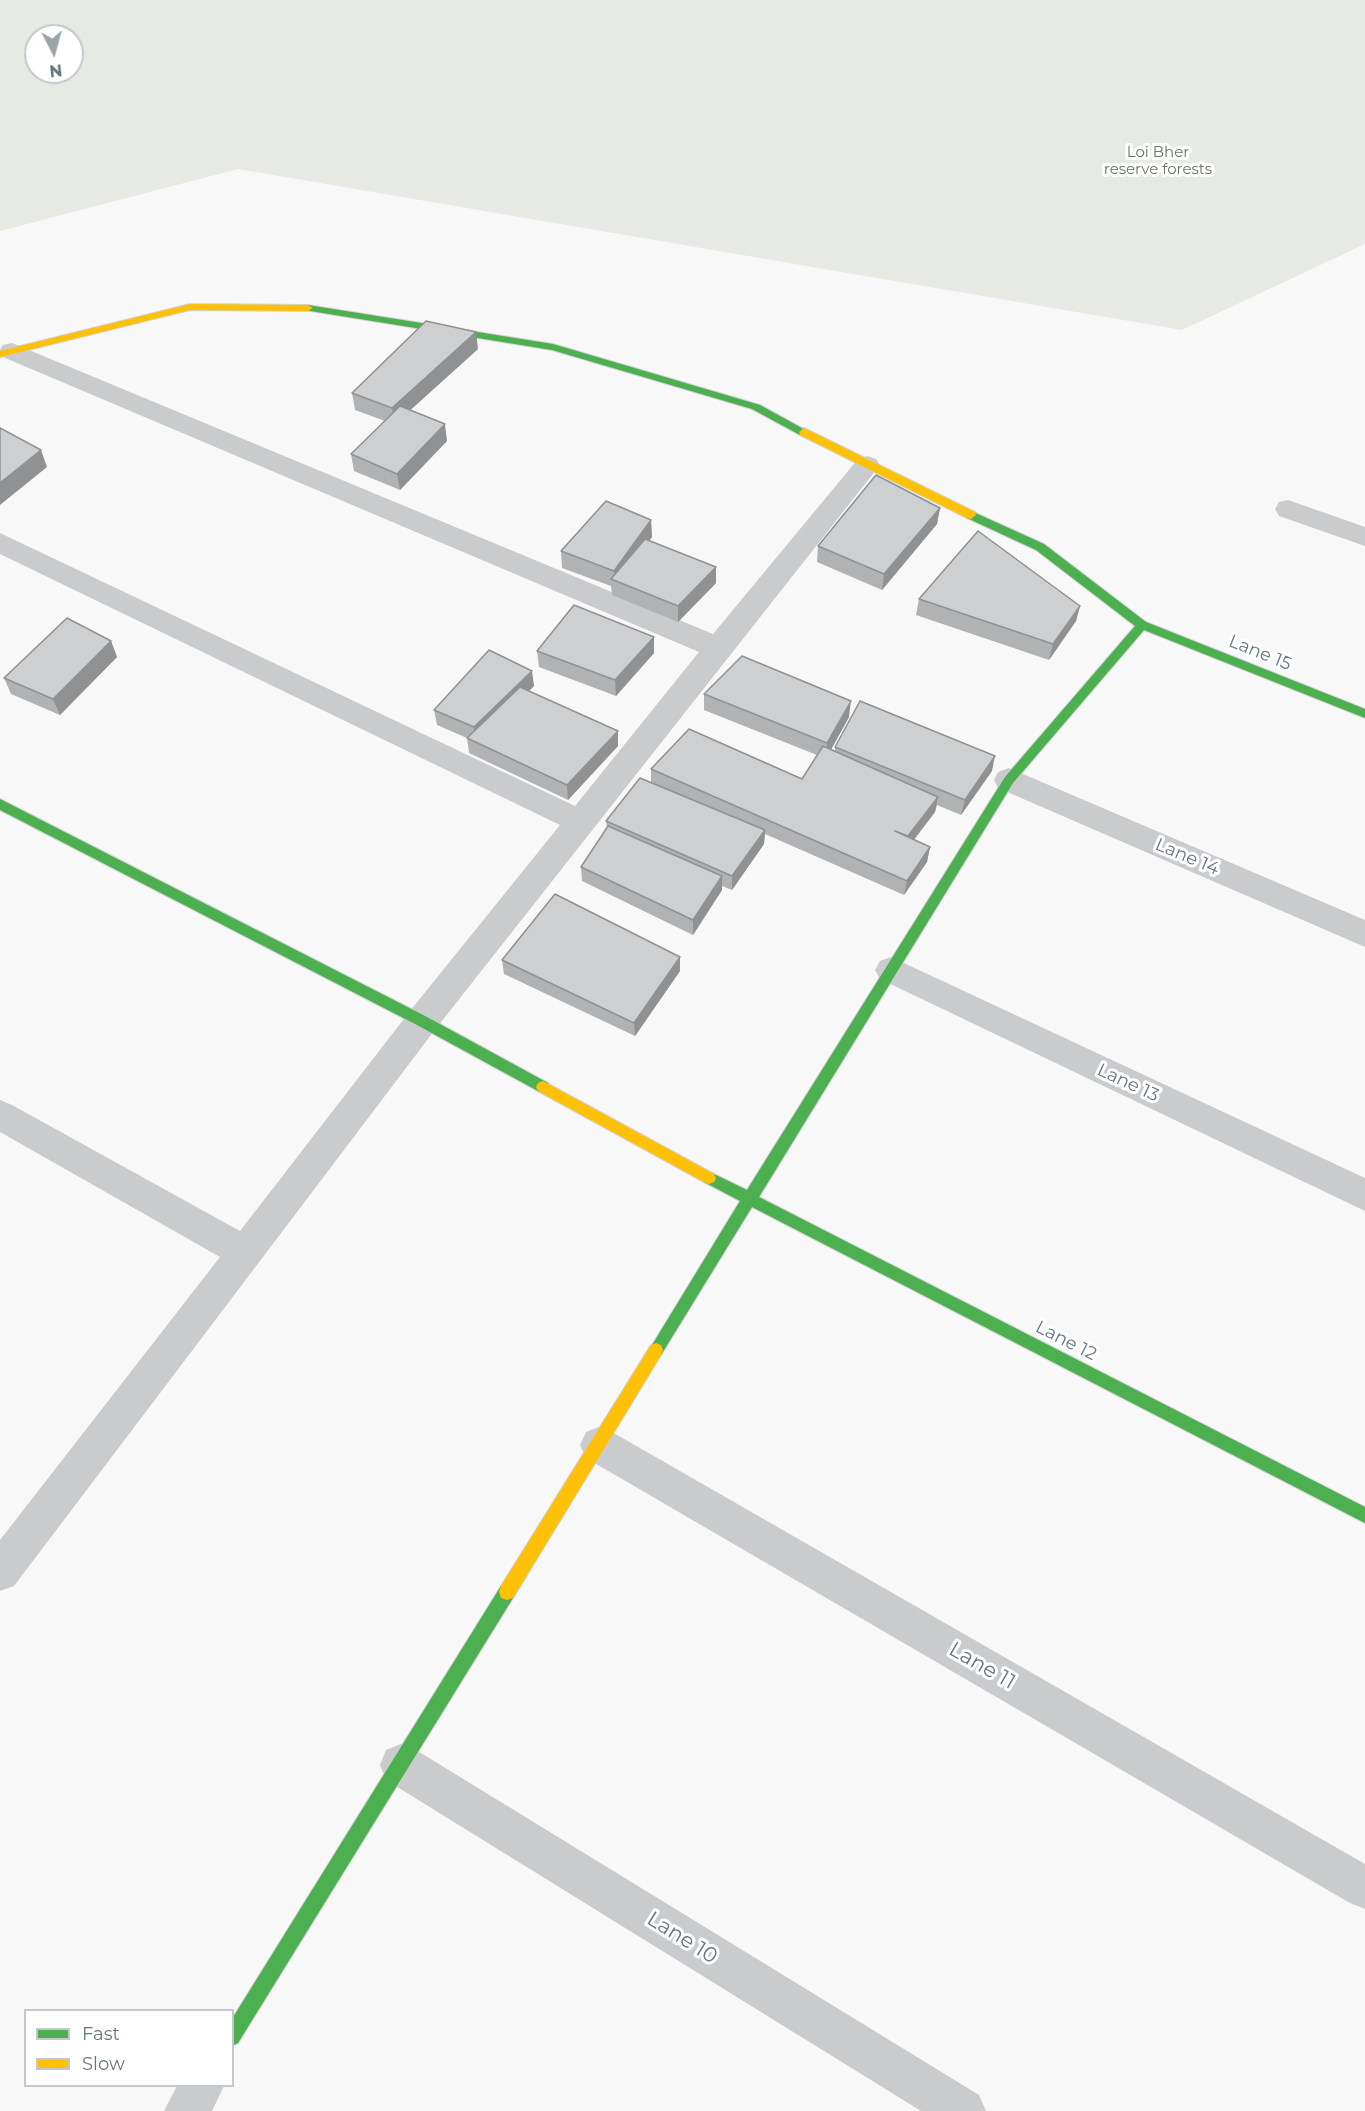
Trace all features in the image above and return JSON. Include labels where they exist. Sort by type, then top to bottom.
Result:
[{"type":"street","name":"Lane 15","points":[[6,353],[190,308],[299,307],[553,347],[756,407],[867,465],[1040,547],[1142,625],[1365,714]]},
{"type":"street","points":[[6,353],[718,648]]},
{"type":"street","points":[[5,1555],[244,1252],[422,1021],[718,648],[867,465]]},
{"type":"street","points":[[1288,509],[1365,537]]},
{"type":"street","points":[[0,543],[581,822]]},
{"type":"street","points":[[234,2034],[1009,780],[1142,625]]},
{"type":"street","name":"Lane 14","points":[[1009,780],[1365,934]]},
{"type":"street","name":"Lane 12","points":[[0,804],[422,1021],[750,1200],[1365,1515]]},
{"type":"street","name":"Lane 13","points":[[891,970],[1365,1195]]},
{"type":"street","points":[[0,1115],[244,1252]]},
{"type":"street","name":"Lane 11","points":[[599,1445],[1365,1888]]},
{"type":"street","name":"Lane 10","points":[[401,1765],[963,2111]]},
{"type":"street","points":[[187,2111],[201,2087]]},
{"type":"green space","name":"Loi Bher reserve forests","points":[[0,0],[1365,0],[1365,244],[1182,330],[238,169],[0,231]]},
{"type":"building","points":[[426,321],[476,332],[392,408],[352,393]]},
{"type":"building","points":[[400,406],[445,424],[397,474],[351,454]]},
{"type":"building","points":[[0,428],[41,450],[0,483]]},
{"type":"building","points":[[876,475],[940,508],[884,574],[818,546]]},
{"type":"building","points":[[606,501],[651,520],[614,571],[561,551]]},
{"type":"building","points":[[978,531],[1080,606],[1053,644],[919,599]]},
{"type":"building","points":[[645,539],[716,567],[678,606],[611,579]]},
{"type":"building","points":[[574,605],[654,637],[615,680],[537,651]]},
{"type":"building","points":[[67,618],[111,641],[53,699],[4,678]]},
{"type":"building","points":[[489,650],[532,671],[474,727],[434,710]]},
{"type":"building","points":[[742,656],[851,701],[827,743],[704,694]]},
{"type":"building","points":[[520,687],[618,731],[567,785],[467,738]]},
{"type":"building","points":[[860,701],[995,756],[965,800],[835,747]]},
{"type":"building","points":[[689,729],[802,779],[823,746],[938,797],[908,836],[895,831],[930,847],[907,881],[651,769]]},
{"type":"building","points":[[640,778],[765,830],[732,876],[606,821]]},
{"type":"building","points":[[608,826],[722,876],[693,920],[581,867]]},
{"type":"building","points":[[555,894],[680,957],[634,1023],[502,960]]},
{"type":"traffic: fast","points":[[308,308],[553,347],[756,407],[804,432]]},
{"type":"traffic: fast","points":[[971,515],[1040,547],[1142,625],[1365,714]]},
{"type":"traffic: fast","points":[[656,1350],[1009,780],[1142,625]]},
{"type":"traffic: fast","points":[[0,804],[422,1021],[543,1087]]},
{"type":"traffic: fast","points":[[709,1178],[1365,1515]]},
{"type":"traffic: fast","points":[[234,2034],[507,1592]]},
{"type":"traffic: slow","points":[[0,354],[190,307],[308,308]]},
{"type":"traffic: slow","points":[[804,432],[971,515]]},
{"type":"traffic: slow","points":[[543,1087],[709,1178]]},
{"type":"traffic: slow","points":[[507,1592],[656,1350]]}]
